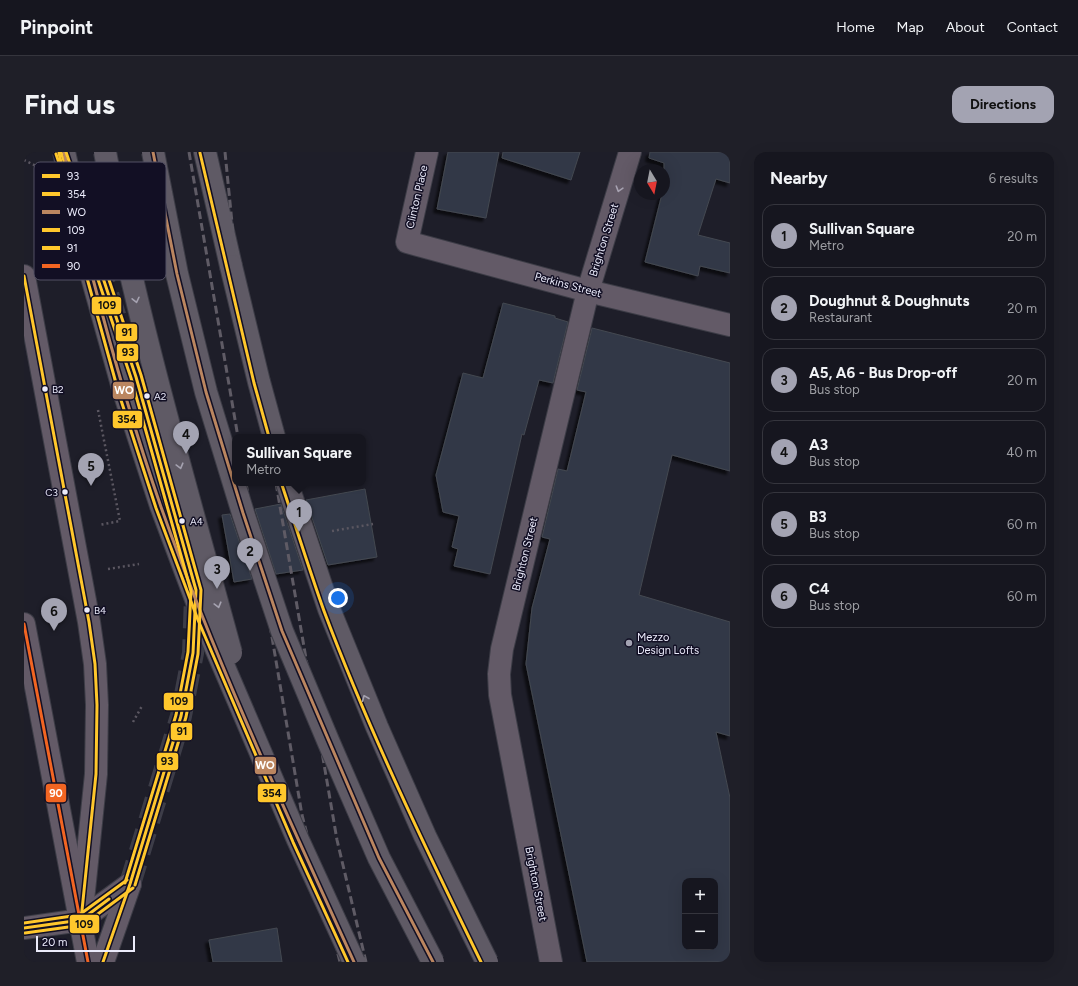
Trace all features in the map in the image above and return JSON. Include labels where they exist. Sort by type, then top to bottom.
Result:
[{"type":"highway","points":[[64,152],[66,162]]},
{"type":"highway","points":[[105,152],[107,162]]},
{"type":"highway","points":[[153,152],[155,162]]},
{"type":"highway","points":[[204,152],[259,382],[273,434]]},
{"type":"highway","points":[[218,152],[231,266]]},
{"type":"highway","points":[[166,218],[177,274],[206,392],[232,479]]},
{"type":"highway","points":[[93,280],[124,392],[161,506],[204,618],[251,730],[298,840],[354,962]]},
{"type":"highway","points":[[132,280],[251,730]]},
{"type":"highway","points":[[234,486],[282,631],[379,858],[433,962]]},
{"type":"highway","points":[[288,486],[329,609],[377,727],[425,836],[487,962]]},
{"type":"street","name":"Clinton Place","points":[[407,242],[427,152]]},
{"type":"street","name":"Brighton Street","points":[[551,962],[500,695],[499,674],[502,649],[588,291],[630,152]]},
{"type":"street","name":"Perkins Street","points":[[407,242],[588,291],[730,325]]},
{"type":"street","points":[[24,276],[89,622],[95,664],[97,705],[96,774],[81,920]]},
{"type":"street","points":[[24,624],[88,962]]},
{"type":"street","points":[[24,928],[81,920],[130,884],[103,962]]},
{"type":"path","points":[[24,160],[34,165]]},
{"type":"path","points":[[96,403],[120,521],[99,525]]},
{"type":"path","points":[[108,569],[139,564]]},
{"type":"path","points":[[133,722],[142,706]]},
{"type":"building","points":[[448,152],[499,152],[486,218],[437,209]]},
{"type":"building","points":[[503,152],[580,152],[571,180],[502,158]]},
{"type":"building","points":[[650,152],[730,152],[730,183],[716,179],[698,235],[730,243],[730,273],[700,266],[698,276],[645,262],[660,200],[670,200],[670,164],[664,164],[649,158]]},
{"type":"building","points":[[503,303],[555,316],[555,318],[568,322],[553,383],[539,380],[524,435],[522,434],[490,574],[454,566],[458,549],[452,547],[459,516],[443,512],[436,475],[463,373],[483,378]]},
{"type":"building","name":"Mezzo Design Lofts","points":[[592,328],[730,363],[730,471],[672,455],[639,595],[730,622],[730,736],[716,732],[730,798],[730,962],[587,962],[526,664],[532,608],[550,539],[542,537],[558,469],[567,471],[586,392],[577,390]]},
{"type":"building","points":[[365,489],[377,557],[328,565],[306,500]]},
{"type":"building","points":[[281,504],[303,570],[276,574],[255,509]]},
{"type":"building","points":[[230,514],[252,579],[234,582],[222,515]]},
{"type":"building","points":[[277,928],[282,962],[213,962],[209,940]]},
{"type":"tunnel","points":[[103,280],[136,377],[178,526]]},
{"type":"tunnel","points":[[130,884],[181,716],[193,653],[195,596]]},
{"type":"railway","points":[[189,152],[237,434]]},
{"type":"railway","points":[[225,152],[233,233],[267,434]]},
{"type":"railway","points":[[247,486],[302,815],[340,962]]},
{"type":"railway","points":[[277,486],[337,840],[366,962]]},
{"type":"transit line","name":"93","points":[[61,152],[64,162]]},
{"type":"transit line","name":"WO","points":[[64,152],[66,162]]},
{"type":"transit line","name":"91","points":[[66,152],[69,162]]},
{"type":"transit line","name":"WO","points":[[153,152],[155,162]]},
{"type":"transit line","name":"354","points":[[59,153],[61,162]]},
{"type":"transit line","name":"354","points":[[200,153],[254,383],[268,434]]},
{"type":"transit line","name":"109","points":[[56,154],[59,162]]},
{"type":"transit line","name":"WO","points":[[166,218],[177,274],[206,392],[232,477]]},
{"type":"transit line","name":"93","points":[[24,276],[89,622],[95,664],[97,705],[96,774],[81,920]]},
{"type":"transit line","name":"354","points":[[88,280],[119,394],[156,508],[198,620],[293,842],[348,962]]},
{"type":"transit line","name":"WO","points":[[93,280],[133,422],[151,479],[182,565],[228,680],[354,962]]},
{"type":"transit line","name":"109","points":[[98,280],[131,378],[191,591],[188,652],[176,715],[125,883]]},
{"type":"transit line","name":"93","points":[[103,962],[130,884],[181,716],[193,653],[196,590],[136,377],[104,280]]},
{"type":"transit line","name":"91","points":[[109,280],[141,375],[201,590],[198,654],[186,717],[135,885]]},
{"type":"transit line","name":"WO","points":[[235,486],[282,631],[379,858],[433,962]]},
{"type":"transit line","name":"354","points":[[282,486],[324,611],[341,656],[419,832],[481,962]]},
{"type":"transit line","name":"90","points":[[24,624],[88,962]]},
{"type":"transit line","name":"91","points":[[24,923],[79,915],[127,880]]},
{"type":"transit line","name":"109","points":[[25,933],[83,925],[133,888]]},
{"type":"transit line","name":"93","points":[[24,928],[81,920],[109,899]]},
{"type":"place","name":"B2","points":[[45,389]]},
{"type":"place","name":"A2","points":[[147,396]]},
{"type":"place","name":"A3","points":[[186,454]]},
{"type":"place","name":"B3","points":[[91,486]]},
{"type":"place","name":"C3","points":[[65,492]]},
{"type":"place","name":"A4","points":[[182,521]]},
{"type":"place","name":"Sullivan Square","points":[[299,532]]},
{"type":"place","name":"Doughnut & Doughnuts","points":[[250,571]]},
{"type":"place","name":"A5, A6 - Bus Drop-off","points":[[217,589]]},
{"type":"place","name":"B4","points":[[87,610]]},
{"type":"place","name":"C4","points":[[54,631]]},
{"type":"place","name":"Mezzo Design Lofts","points":[[629,643]]}]
